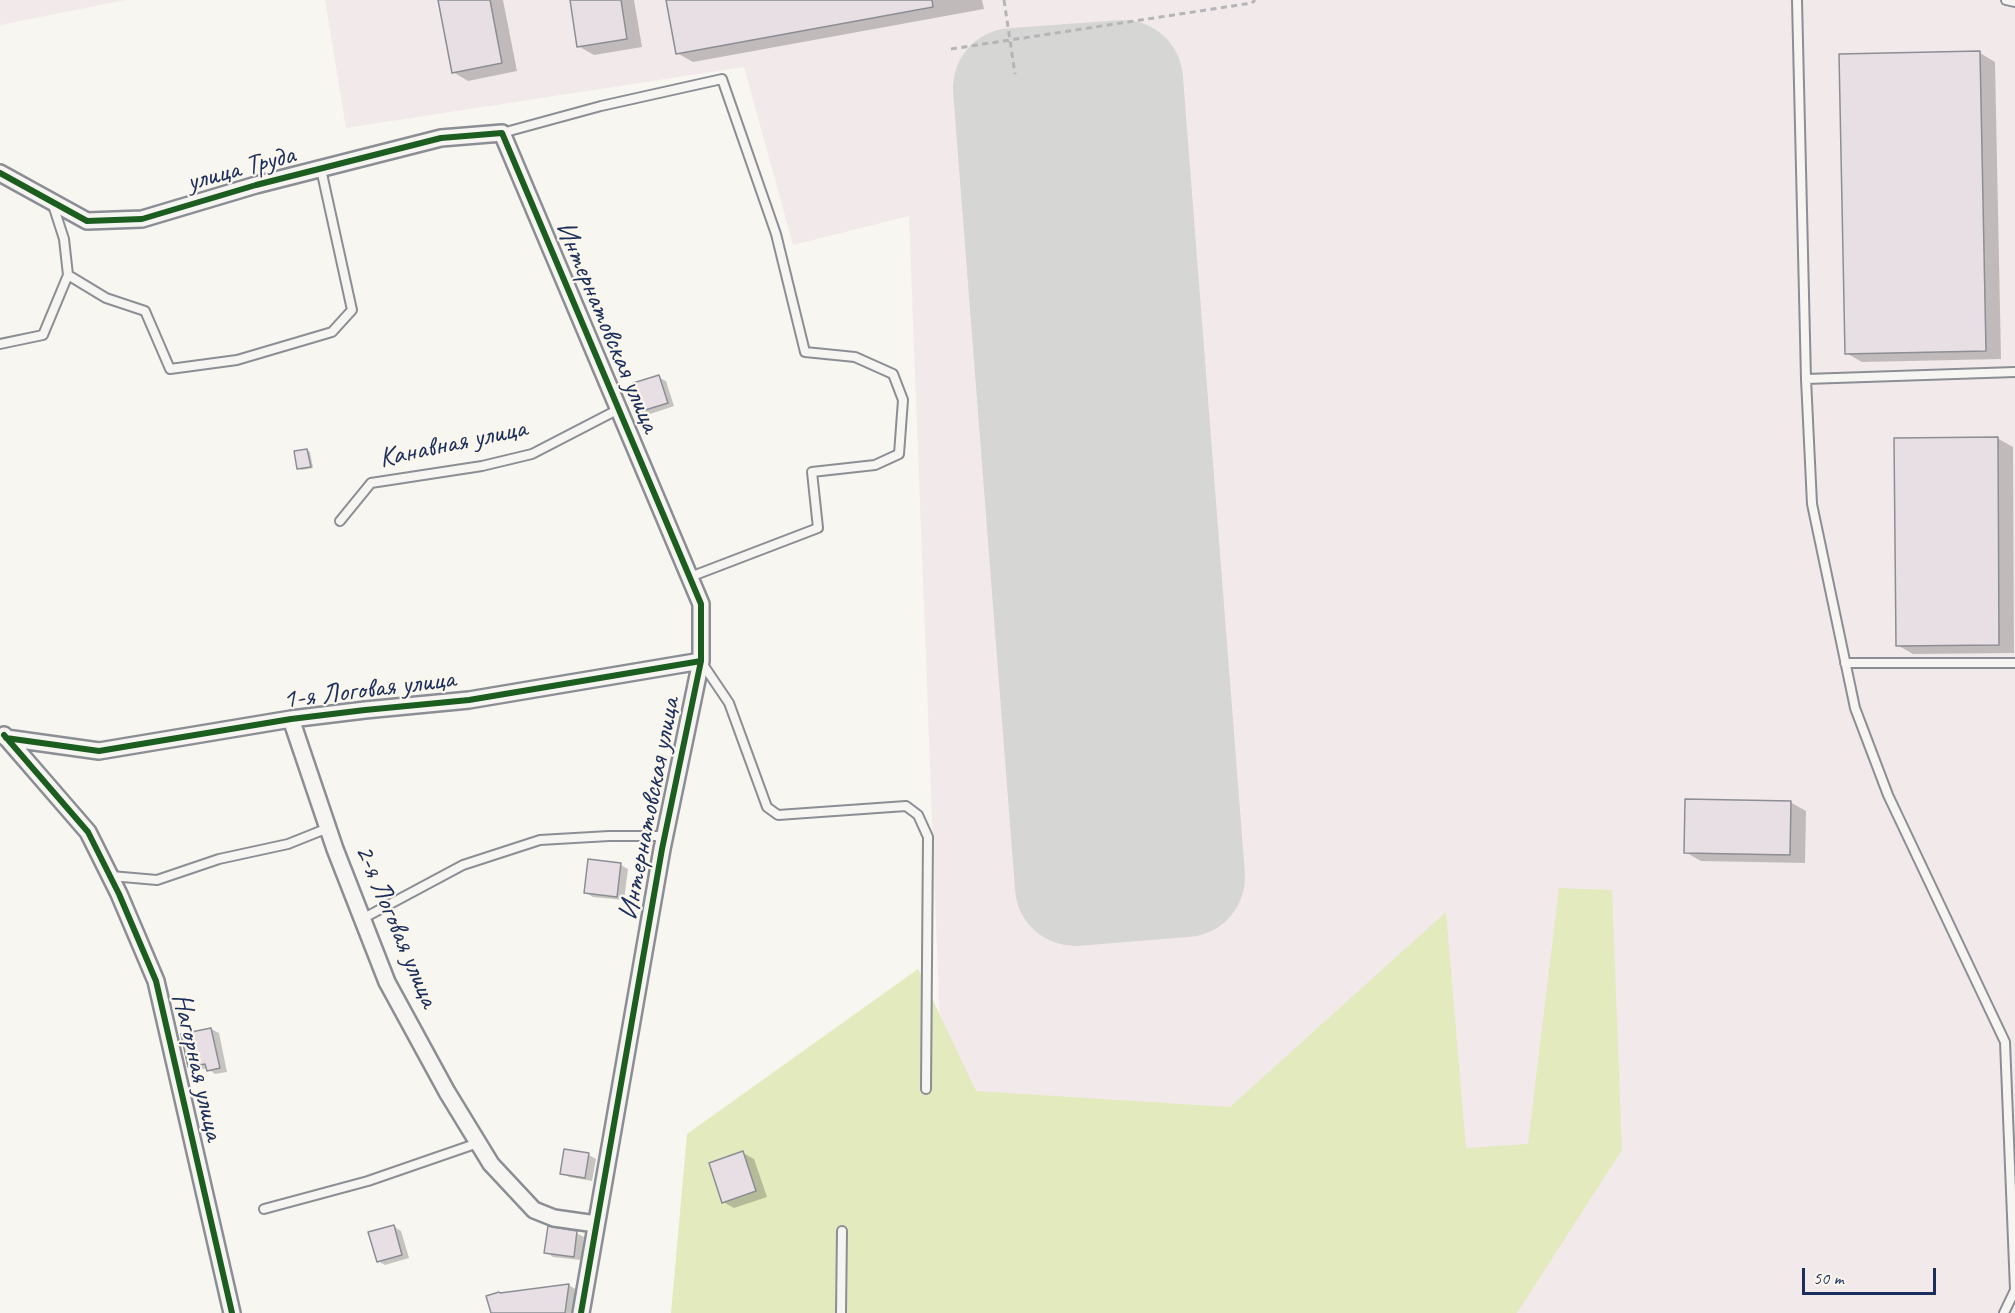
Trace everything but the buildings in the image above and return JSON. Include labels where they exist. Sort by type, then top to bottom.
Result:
[{"type":"street","name":"улица Труда","points":[[0,173],[87,221],[142,219],[441,138],[502,133]]},
{"type":"street","name":"Интернатовская улица","points":[[502,133],[701,604],[701,662],[664,836],[581,1313]]},
{"type":"street","name":"1-я Логовая улица","points":[[3,734],[99,751],[291,719],[469,700],[701,662]]},
{"type":"street","name":"2-я Логовая улица","points":[[291,719],[334,849],[387,982],[447,1092],[491,1164],[534,1210],[554,1218],[596,1224]]},
{"type":"street","name":"Нагорная улица","points":[[3,734],[88,832],[156,981],[232,1313]]},
{"type":"lane","points":[[1797,0],[1806,379],[1812,504],[1855,708],[1888,795],[2006,1042],[2015,1290],[2004,1313]]},
{"type":"lane","points":[[2006,0],[2015,2]]},
{"type":"lane","points":[[502,133],[602,106],[722,79],[776,234],[805,352],[855,357],[892,374],[903,400],[899,454],[875,465],[812,472],[818,528],[690,577]]},
{"type":"lane","points":[[68,275],[106,298],[145,311],[170,369],[237,360],[332,332],[352,310],[321,169]]},
{"type":"lane","points":[[0,344],[43,335],[68,275],[64,239],[52,202]]},
{"type":"lane","points":[[1806,379],[2015,372]]},
{"type":"lane","name":"Канавная улица","points":[[340,521],[371,483],[482,466],[532,454],[619,409]]},
{"type":"lane","points":[[701,662],[729,703],[767,807],[778,815],[906,806],[918,815],[928,837],[926,1089]]},
{"type":"lane","points":[[1845,663],[2015,663]]},
{"type":"lane","points":[[110,876],[157,880],[219,859],[288,844],[328,828]]},
{"type":"lane","points":[[362,919],[463,865],[540,840],[664,836]]},
{"type":"lane","points":[[264,1209],[368,1181],[478,1143]]},
{"type":"lane","points":[[841,1313],[842,1231]]},
{"type":"path","points":[[1004,0],[1015,74]]},
{"type":"path","points":[[951,49],[1252,3],[1255,0]]},
{"type":"shaded area","points":[[0,0],[125,0],[0,25]]},
{"type":"shaded area","points":[[325,0],[2015,0],[2015,1313],[951,1313],[909,216],[793,245],[744,67],[346,128]]},
{"type":"green space","points":[[1559,888],[1612,890],[1622,1150],[1517,1313],[671,1313],[687,1134],[918,969],[976,1091],[1230,1107],[1446,912],[1466,1148],[1528,1144]]},
{"type":"runway","points":[[1123,80],[1185,877],[1075,886],[1013,88],[1123,80]]},
{"type":"cycle path","points":[[0,173],[87,221],[142,219],[256,185],[441,138],[502,133],[701,604],[701,661],[662,849],[581,1313]]},
{"type":"cycle path","points":[[6,738],[99,751],[291,719],[469,700],[701,661]]},
{"type":"cycle path","points":[[4,735],[88,832],[119,894],[156,981],[232,1313]]}]
